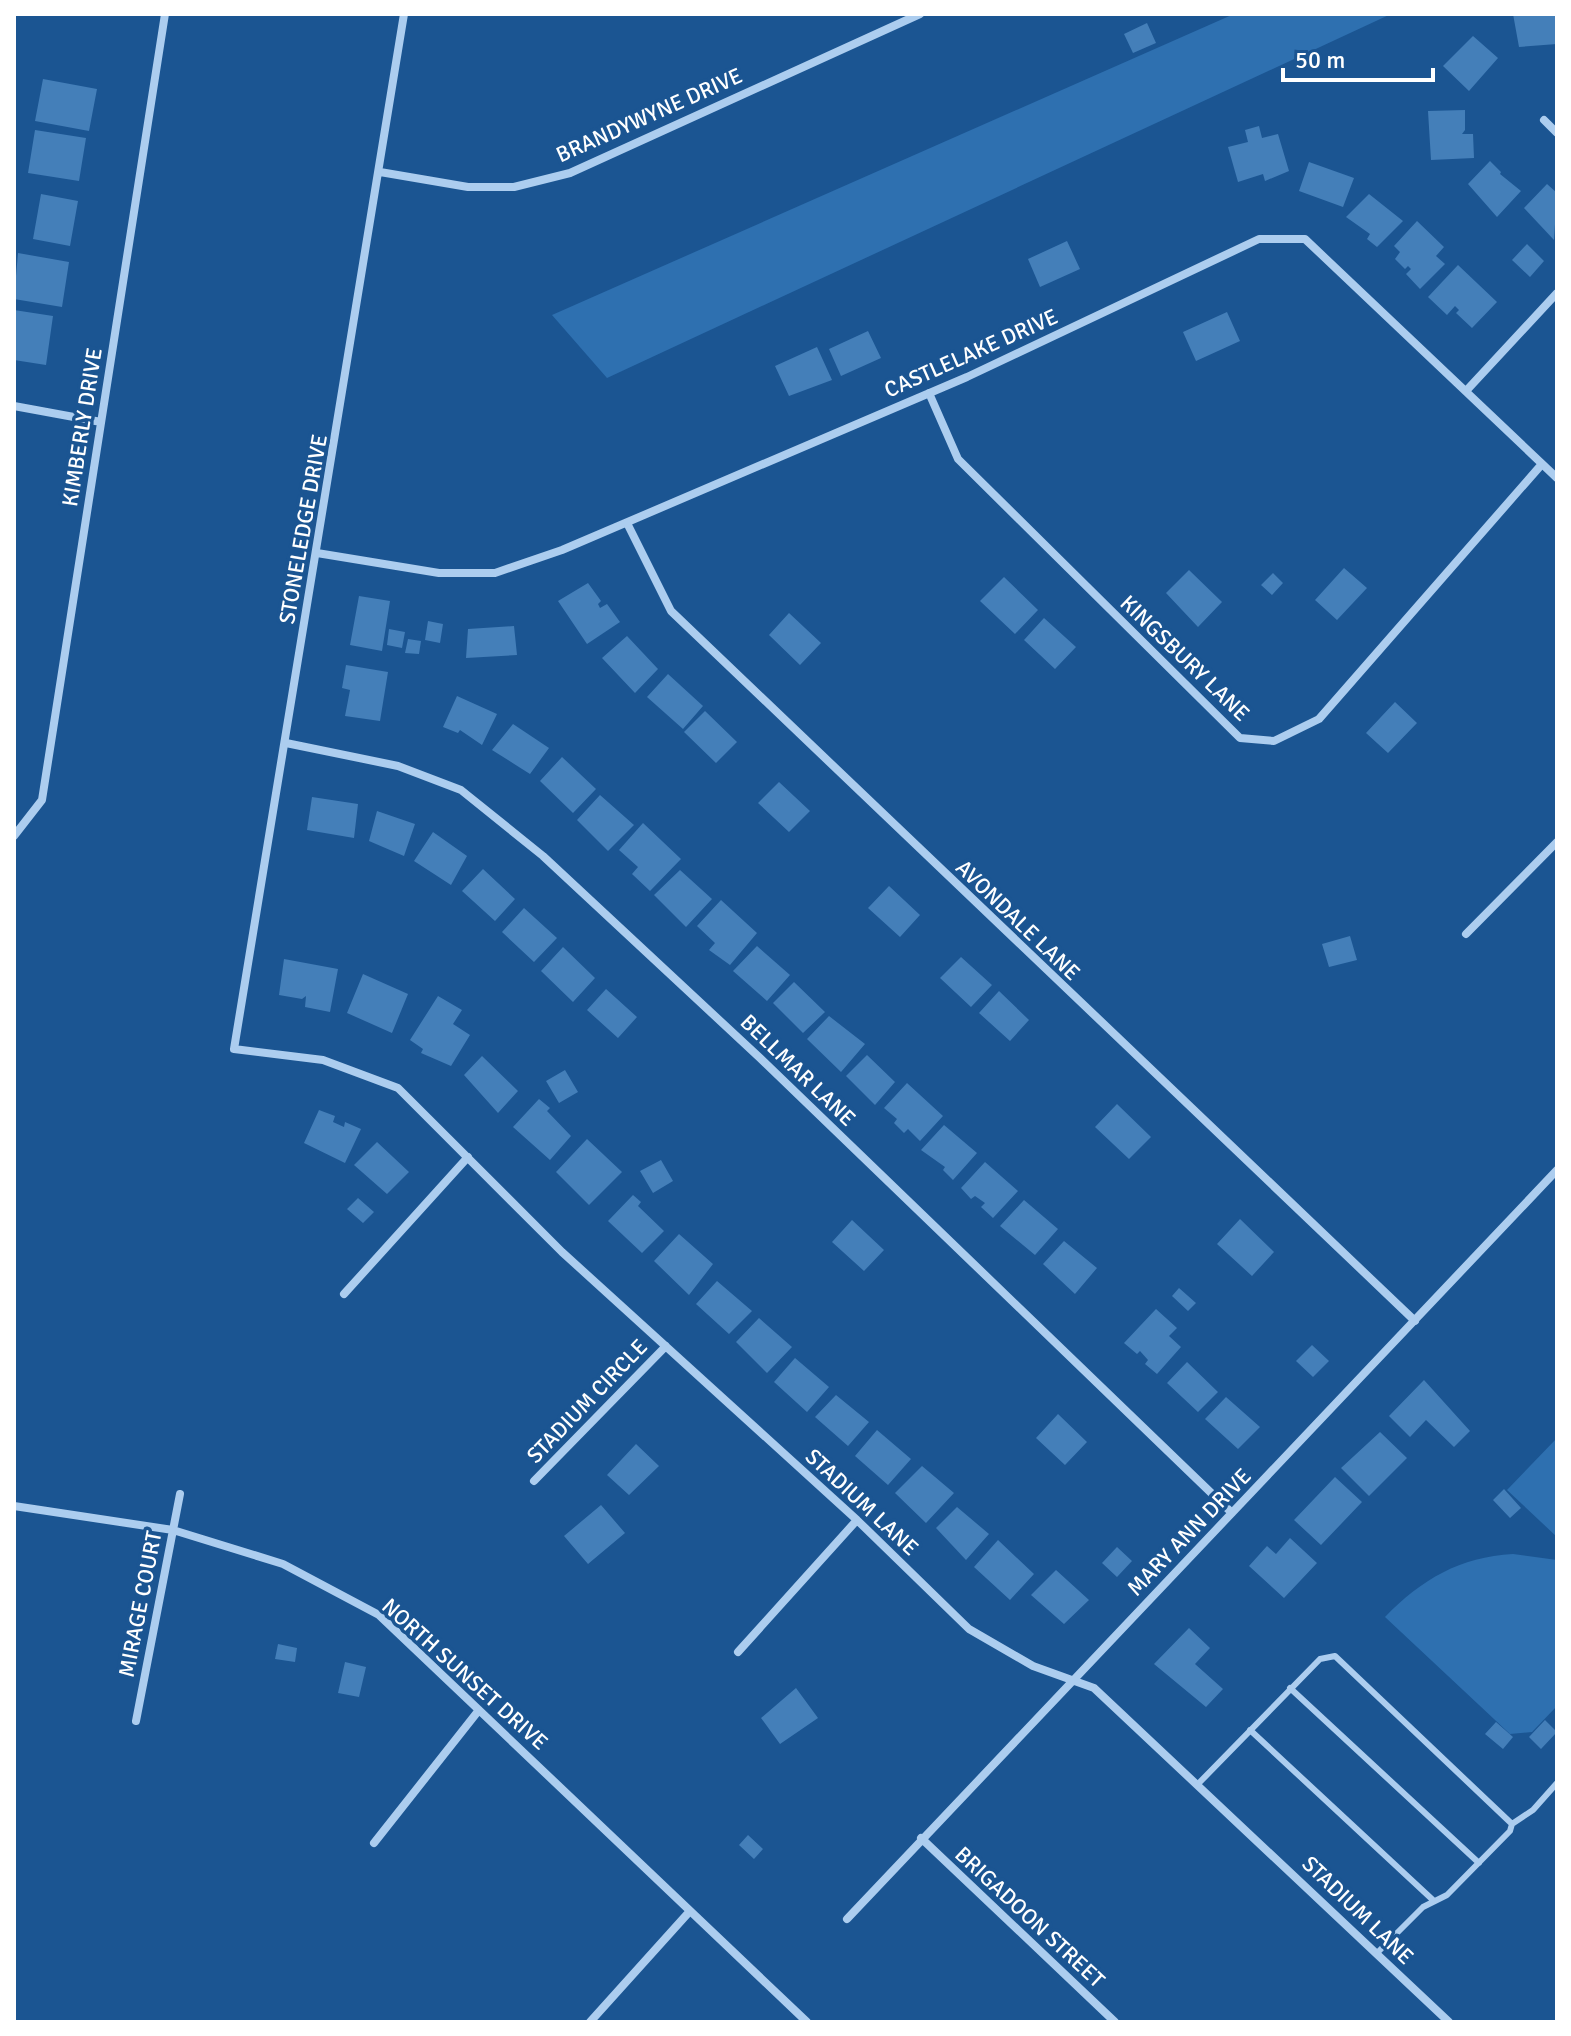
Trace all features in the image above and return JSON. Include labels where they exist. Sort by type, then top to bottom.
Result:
[{"type":"street","name":"KIMBERLY DRIVE","points":[[14,836],[42,800],[165,14]]},
{"type":"street","name":"STONELEDGE DRIVE","points":[[234,1049],[404,14]]},
{"type":"street","name":"BRANDYWYNE DRIVE","points":[[380,172],[468,187],[514,187],[570,173],[920,14]]},
{"type":"street","points":[[1544,120],[1557,133]]},
{"type":"street","name":"CASTLELAKE DRIVE","points":[[317,553],[439,573],[495,573],[562,550],[929,393],[1259,239],[1285,236],[1305,239],[1557,478]]},
{"type":"street","points":[[1466,391],[1557,293]]},
{"type":"street","name":"KINGSBURY LANE","points":[[929,393],[958,459],[1240,738],[1274,741],[1319,719],[1542,464]]},
{"type":"street","points":[[14,406],[101,422]]},
{"type":"street","name":"AVONDALE LANE","points":[[627,523],[671,611],[1415,1321]]},
{"type":"street","name":"BELLMAR LANE","points":[[286,743],[398,766],[461,790],[543,856],[760,1058],[1232,1513]]},
{"type":"street","points":[[1466,934],[1557,842]]},
{"type":"street","name":"STADIUM LANE","points":[[234,1049],[323,1060],[398,1088],[562,1252],[857,1520],[969,1629],[1033,1666],[1094,1688],[1449,2022]]},
{"type":"street","points":[[344,1294],[468,1157]]},
{"type":"street","name":"MARY ANN DRIVE","points":[[847,1919],[1557,1170]]},
{"type":"street","name":"STADIUM CIRCLE","points":[[534,1481],[666,1346]]},
{"type":"street","name":"MIRAGE COURT","points":[[136,1721],[180,1494]]},
{"type":"street","name":"NORTH SUNSET DRIVE","points":[[14,1506],[173,1530],[283,1564],[379,1615],[807,2022]]},
{"type":"street","points":[[738,1652],[857,1520]]},
{"type":"street","points":[[374,1843],[479,1710]]},
{"type":"street","name":"BRIGADOON STREET","points":[[921,1838],[1115,2022]]},
{"type":"street","points":[[590,2022],[690,1911]]},
{"type":"lane","points":[[1198,1784],[1320,1659],[1335,1656],[1512,1824]]},
{"type":"lane","points":[[1290,1688],[1479,1863]]},
{"type":"lane","points":[[1250,1730],[1434,1901]]},
{"type":"lane","points":[[1377,1953],[1405,1922],[1447,1895],[1510,1831],[1512,1824],[1533,1810],[1557,1783]]},
{"type":"shaded area","points":[[1234,14],[1391,14],[607,378],[552,315]]},
{"type":"shaded area","points":[[1557,1438],[1557,1537],[1507,1490]]},
{"type":"shaded area","points":[[1513,1554],[1557,1560],[1557,1706],[1532,1732],[1510,1734],[1385,1617],[1413,1592],[1443,1572],[1476,1560]]},
{"type":"building","points":[[1513,14],[1557,14],[1557,44],[1519,47]]},
{"type":"building","points":[[1147,23],[1156,43],[1133,53],[1124,34]]},
{"type":"building","points":[[1473,36],[1498,58],[1469,91],[1443,66]]},
{"type":"building","points":[[43,79],[97,89],[89,131],[35,121]]},
{"type":"building","points":[[1465,110],[1465,130],[1462,134],[1473,134],[1474,158],[1431,160],[1428,111]]},
{"type":"building","points":[[1259,126],[1262,138],[1278,134],[1289,171],[1265,181],[1263,174],[1238,182],[1228,147],[1248,142],[1245,130]]},
{"type":"building","points":[[35,130],[86,138],[79,181],[28,173]]},
{"type":"building","points":[[1490,161],[1521,191],[1497,217],[1468,184]]},
{"type":"building","points":[[1309,162],[1354,178],[1343,207],[1299,191]]},
{"type":"building","points":[[1547,184],[1557,193],[1554,240],[1524,208]]},
{"type":"building","points":[[41,194],[78,201],[70,246],[33,239]]},
{"type":"building","points":[[1369,194],[1403,221],[1377,247],[1367,239],[1370,234],[1346,217]]},
{"type":"building","points":[[1417,221],[1444,247],[1436,256],[1445,264],[1420,289],[1406,274],[1411,269],[1408,266],[1405,269],[1395,259],[1400,252],[1394,246]]},
{"type":"building","points":[[1067,241],[1080,269],[1040,287],[1028,259]]},
{"type":"building","points":[[1527,244],[1544,261],[1530,277],[1512,260]]},
{"type":"building","points":[[18,253],[69,262],[62,307],[14,299]]},
{"type":"building","points":[[1458,265],[1497,302],[1472,328],[1456,313],[1459,310],[1455,306],[1447,315],[1428,297]]},
{"type":"building","points":[[14,310],[53,316],[46,365],[14,360]]},
{"type":"building","points":[[1227,312],[1240,341],[1196,361],[1183,332]]},
{"type":"building","points":[[868,331],[881,358],[841,376],[829,349]]},
{"type":"building","points":[[817,347],[832,380],[789,396],[775,366]]},
{"type":"building","points":[[1344,568],[1367,588],[1337,620],[1315,600]]},
{"type":"building","points":[[1189,570],[1222,602],[1198,627],[1166,593]]},
{"type":"building","points":[[1273,573],[1283,583],[1272,595],[1261,585]]},
{"type":"building","points":[[1004,577],[1038,610],[1015,634],[980,601]]},
{"type":"building","points":[[588,583],[601,601],[598,604],[600,608],[607,604],[620,622],[587,644],[558,601]]},
{"type":"building","points":[[359,596],[390,601],[382,651],[350,645]]},
{"type":"building","points":[[789,613],[821,643],[800,665],[769,635]]},
{"type":"building","points":[[1044,618],[1076,647],[1055,669],[1024,640]]},
{"type":"building","points":[[428,621],[443,624],[440,643],[425,640]]},
{"type":"building","points":[[514,626],[517,655],[466,658],[468,629]]},
{"type":"building","points":[[389,629],[405,632],[402,648],[387,645]]},
{"type":"building","points":[[627,636],[658,669],[635,693],[602,658]]},
{"type":"building","points":[[408,639],[421,641],[419,654],[405,653]]},
{"type":"building","points":[[346,665],[388,672],[380,721],[345,716],[350,690],[342,688]]},
{"type":"building","points":[[668,674],[703,706],[683,729],[647,697]]},
{"type":"building","points":[[457,696],[497,714],[482,745],[460,730],[458,733],[443,727]]},
{"type":"building","points":[[1395,702],[1417,723],[1388,753],[1366,733]]},
{"type":"building","points":[[705,711],[737,742],[716,763],[684,732]]},
{"type":"building","points":[[513,724],[549,748],[530,774],[492,750]]},
{"type":"building","points":[[562,757],[596,789],[573,813],[540,781]]},
{"type":"building","points":[[779,782],[810,811],[789,832],[758,803]]},
{"type":"building","points":[[600,795],[634,825],[608,851],[577,820]]},
{"type":"building","points":[[312,797],[358,804],[354,838],[307,830]]},
{"type":"building","points":[[377,811],[415,824],[404,856],[369,841]]},
{"type":"building","points":[[643,823],[681,859],[650,891],[632,874],[638,867],[619,850]]},
{"type":"building","points":[[433,832],[467,856],[451,885],[414,861]]},
{"type":"building","points":[[483,869],[515,899],[495,921],[462,891]]},
{"type":"building","points":[[680,870],[712,899],[686,927],[654,895]]},
{"type":"building","points":[[889,886],[920,915],[900,937],[868,908]]},
{"type":"building","points":[[721,900],[757,933],[730,965],[709,950],[715,943],[697,926]]},
{"type":"building","points":[[524,908],[557,938],[534,962],[502,932]]},
{"type":"building","points":[[1350,936],[1357,960],[1329,967],[1322,944]]},
{"type":"building","points":[[757,946],[790,975],[767,1001],[733,971]]},
{"type":"building","points":[[563,947],[595,978],[573,1002],[541,971]]},
{"type":"building","points":[[961,957],[992,985],[971,1007],[940,978]]},
{"type":"building","points":[[284,959],[338,969],[330,1012],[305,1007],[306,996],[302,999],[279,995]]},
{"type":"building","points":[[363,974],[408,994],[392,1033],[347,1013]]},
{"type":"building","points":[[794,982],[825,1012],[803,1033],[773,1003]]},
{"type":"building","points":[[606,989],[637,1017],[618,1038],[587,1010]]},
{"type":"building","points":[[999,991],[1029,1020],[1010,1041],[979,1013]]},
{"type":"building","points":[[438,996],[462,1010],[453,1024],[470,1035],[451,1066],[421,1053],[423,1049],[410,1040]]},
{"type":"building","points":[[829,1016],[865,1044],[841,1072],[807,1039]]},
{"type":"building","points":[[867,1055],[895,1082],[875,1105],[846,1076]]},
{"type":"building","points":[[482,1056],[518,1091],[498,1113],[464,1075]]},
{"type":"building","points":[[565,1070],[578,1092],[559,1103],[546,1081]]},
{"type":"building","points":[[907,1083],[943,1116],[920,1141],[908,1129],[904,1133],[894,1123],[897,1119],[884,1108]]},
{"type":"building","points":[[539,1099],[550,1108],[547,1111],[571,1136],[550,1160],[513,1127]]},
{"type":"building","points":[[1117,1104],[1151,1137],[1129,1159],[1095,1127]]},
{"type":"building","points":[[319,1110],[335,1116],[333,1122],[344,1127],[345,1122],[361,1129],[345,1163],[304,1143]]},
{"type":"building","points":[[944,1125],[977,1153],[953,1180],[943,1170],[945,1167],[921,1150]]},
{"type":"building","points":[[587,1139],[622,1172],[589,1205],[556,1172]]},
{"type":"building","points":[[377,1142],[409,1172],[387,1194],[354,1165]]},
{"type":"building","points":[[661,1160],[673,1181],[653,1193],[640,1171]]},
{"type":"building","points":[[985,1162],[1018,1191],[993,1218],[981,1207],[985,1203],[975,1196],[971,1199],[961,1188]]},
{"type":"building","points":[[633,1195],[641,1202],[638,1206],[664,1231],[642,1253],[608,1221]]},
{"type":"building","points":[[358,1198],[374,1212],[363,1223],[347,1209]]},
{"type":"building","points":[[1024,1200],[1058,1229],[1035,1255],[1000,1226]]},
{"type":"building","points":[[1240,1219],[1274,1252],[1252,1276],[1217,1244]]},
{"type":"building","points":[[852,1220],[884,1250],[864,1271],[832,1242]]},
{"type":"building","points":[[679,1234],[713,1264],[689,1295],[654,1261]]},
{"type":"building","points":[[1064,1241],[1097,1268],[1075,1294],[1043,1264]]},
{"type":"building","points":[[717,1281],[752,1311],[729,1334],[696,1304]]},
{"type":"building","points":[[1179,1288],[1196,1303],[1188,1311],[1172,1296]]},
{"type":"building","points":[[1156,1309],[1177,1328],[1169,1336],[1181,1347],[1157,1374],[1145,1364],[1148,1360],[1140,1351],[1137,1354],[1124,1343]]},
{"type":"building","points":[[759,1318],[792,1347],[767,1373],[736,1342]]},
{"type":"building","points":[[1312,1345],[1329,1361],[1313,1377],[1296,1361]]},
{"type":"building","points":[[795,1358],[829,1387],[807,1412],[774,1382]]},
{"type":"building","points":[[1187,1362],[1218,1392],[1198,1412],[1167,1383]]},
{"type":"building","points":[[1424,1380],[1470,1431],[1454,1447],[1426,1420],[1410,1437],[1389,1416]]},
{"type":"building","points":[[836,1395],[869,1422],[848,1446],[815,1417]]},
{"type":"building","points":[[1226,1397],[1260,1427],[1238,1449],[1205,1419]]},
{"type":"building","points":[[1058,1414],[1087,1442],[1065,1465],[1036,1438]]},
{"type":"building","points":[[877,1430],[911,1459],[888,1485],[855,1456]]},
{"type":"building","points":[[1380,1432],[1407,1458],[1369,1496],[1341,1468]]},
{"type":"building","points":[[636,1444],[659,1466],[629,1495],[607,1475]]},
{"type":"building","points":[[922,1466],[954,1493],[926,1523],[895,1493]]},
{"type":"building","points":[[1335,1477],[1362,1502],[1321,1545],[1294,1520]]},
{"type":"building","points":[[1504,1489],[1521,1508],[1510,1518],[1493,1500]]},
{"type":"building","points":[[601,1505],[625,1533],[588,1564],[564,1536]]},
{"type":"building","points":[[957,1507],[989,1534],[966,1560],[936,1528]]},
{"type":"building","points":[[1290,1538],[1317,1563],[1284,1598],[1249,1566],[1267,1546],[1276,1554]]},
{"type":"building","points":[[998,1540],[1034,1574],[1010,1600],[974,1567]]},
{"type":"building","points":[[1117,1547],[1132,1561],[1117,1577],[1102,1563]]},
{"type":"building","points":[[1056,1570],[1089,1600],[1064,1624],[1031,1595]]},
{"type":"building","points":[[1189,1628],[1210,1648],[1195,1664],[1223,1689],[1206,1707],[1154,1664]]},
{"type":"building","points":[[278,1644],[297,1648],[295,1662],[275,1659]]},
{"type":"building","points":[[345,1662],[366,1667],[359,1697],[338,1693]]},
{"type":"building","points":[[796,1688],[818,1718],[780,1744],[761,1718]]},
{"type":"building","points":[[1545,1720],[1557,1732],[1541,1749],[1529,1737]]},
{"type":"building","points":[[1496,1722],[1513,1737],[1503,1749],[1485,1734]]},
{"type":"building","points":[[748,1835],[763,1849],[754,1859],[739,1845]]}]
